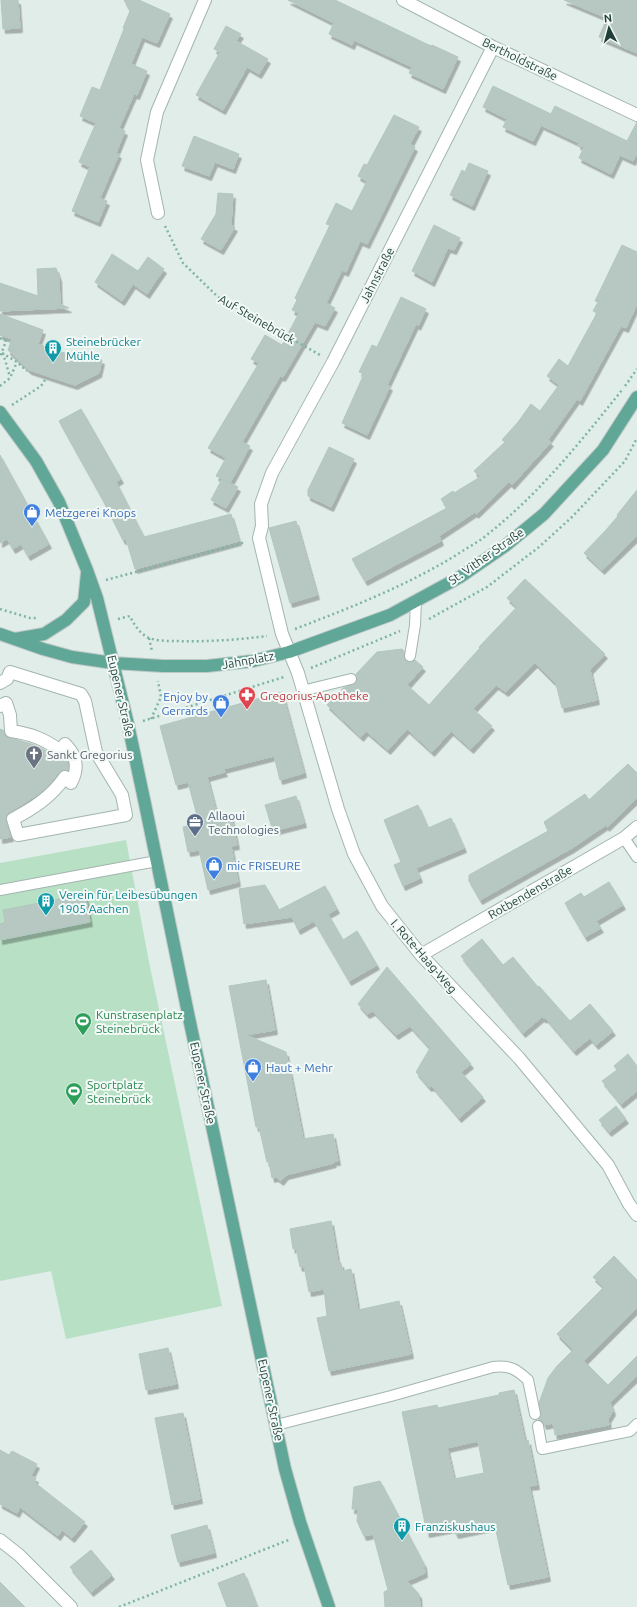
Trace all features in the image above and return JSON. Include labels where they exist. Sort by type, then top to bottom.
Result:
[{"type":"main road","name":"St. Vither Straße","points":[[289,652],[390,615],[460,577],[505,546],[544,514],[603,450],[637,397]]},
{"type":"main road","name":"Eupener Straße","points":[[0,412],[36,462],[59,502],[88,570],[92,584],[128,724],[285,1469],[300,1522],[329,1607]]},
{"type":"main road","points":[[12,639],[44,634],[66,620],[84,602],[88,570]]},
{"type":"main road","name":"Jahnplatz","points":[[0,634],[65,656],[113,663],[163,666],[207,666],[253,661],[289,652]]},
{"type":"street","points":[[158,213],[147,160],[157,112],[205,0]]},
{"type":"street","name":"Bertholdstraße","points":[[403,0],[493,46],[637,115]]},
{"type":"street","name":"Jahnstraße","points":[[261,504],[272,473],[333,362],[493,46]]},
{"type":"street","name":"Jahnplatz","points":[[261,504],[262,526],[259,538],[282,634],[289,652]]},
{"type":"street","name":"I. Rote-Haag-Weg","points":[[289,652],[298,673],[302,691],[338,809],[354,854],[382,906],[421,955],[519,1058],[608,1164],[633,1201],[637,1215]]},
{"type":"street","points":[[0,683],[7,679],[10,672],[80,694],[85,701],[96,752],[122,795],[126,815],[18,835],[13,819],[30,811],[42,802],[65,777],[71,783],[77,768],[76,759],[71,750],[65,744],[61,751],[30,734],[11,731],[10,715],[6,703],[0,706]]},
{"type":"street","name":"Rotbendenstraße","points":[[421,955],[624,838],[637,827]]},
{"type":"street","points":[[0,1540],[19,1555],[71,1607]]},
{"type":"lane","points":[[410,656],[415,625],[416,600]]},
{"type":"lane","points":[[302,691],[351,679]]},
{"type":"lane","points":[[624,838],[637,857]]},
{"type":"lane","points":[[0,890],[157,861]]},
{"type":"lane","points":[[276,1425],[391,1396],[493,1367],[504,1366],[513,1368],[528,1380],[535,1414]]},
{"type":"lane","points":[[538,1426],[542,1449],[630,1431],[637,1424]]},
{"type":"path","name":"Auf Steinebrück","points":[[158,213],[183,263],[218,297],[333,362]]},
{"type":"path","points":[[0,338],[6,340],[0,357]]},
{"type":"path","points":[[2,353],[17,362],[27,371]]},
{"type":"path","points":[[2,353],[10,378]]},
{"type":"path","points":[[0,386],[10,378],[17,362]]},
{"type":"path","points":[[130,616],[136,627],[143,634],[149,638],[167,641],[209,642],[282,634],[362,603],[428,572],[487,535],[533,496],[584,436],[637,369]]},
{"type":"path","points":[[0,412],[41,386],[46,378]]},
{"type":"path","points":[[92,584],[259,538]]},
{"type":"path","points":[[0,609],[30,618],[46,618]]},
{"type":"path","points":[[151,720],[162,697]]},
{"type":"path","points":[[118,1607],[277,1544]]},
{"type":"green space","name":"Kunstrasenplatz Steinebrück","points":[[126,840],[149,962],[222,1306],[66,1339],[51,1271],[0,1281],[0,863]]},
{"type":"building","points":[[1,0],[18,0],[20,28],[3,29]]},
{"type":"building","points":[[124,0],[139,0],[170,14],[157,43],[142,37],[131,64],[147,71],[137,95],[134,94],[119,128],[125,131],[116,153],[119,154],[100,198],[107,201],[98,222],[72,211],[90,167],[79,162],[96,123],[80,116],[92,87],[100,90],[124,29],[123,28],[130,11]]},
{"type":"building","points":[[288,0],[335,0],[431,46],[432,45],[458,57],[443,89],[409,73],[412,67],[354,40],[352,45],[329,34],[334,23]]},
{"type":"building","points":[[564,0],[637,0],[637,53],[599,37],[607,18]]},
{"type":"building","points":[[226,26],[241,34],[236,41],[268,59],[259,74],[247,67],[223,110],[196,95],[220,52],[214,49]]},
{"type":"building","points":[[493,86],[551,114],[555,106],[627,141],[637,122],[637,153],[633,161],[620,155],[611,174],[579,158],[584,147],[578,145],[579,143],[541,125],[533,141],[503,127],[507,119],[483,107]]},
{"type":"building","points":[[394,115],[419,127],[410,144],[415,147],[367,244],[360,241],[346,272],[342,270],[326,303],[335,308],[325,326],[315,322],[283,377],[280,376],[242,442],[250,446],[230,483],[216,476],[226,458],[208,448],[259,363],[251,359],[265,335],[282,345],[299,313],[292,310],[297,300],[295,298],[330,225],[326,224],[336,203],[352,211],[367,181],[358,176],[364,164],[367,165]]},
{"type":"building","points":[[194,136],[239,154],[233,169],[215,162],[209,176],[182,166]]},
{"type":"building","points":[[469,163],[488,171],[472,206],[450,195],[462,170],[465,172]]},
{"type":"building","points":[[218,193],[233,194],[231,225],[235,227],[221,250],[201,239],[216,214]]},
{"type":"building","points":[[434,225],[460,238],[454,250],[448,248],[432,282],[412,271]]},
{"type":"building","points":[[622,245],[637,252],[637,304],[626,328],[621,326],[580,401],[577,399],[548,440],[551,442],[512,485],[509,482],[476,514],[475,512],[439,536],[441,541],[365,581],[352,559],[447,508],[441,499],[480,477],[474,471],[505,442],[502,440],[531,404],[540,411],[559,385],[547,376],[559,359],[568,366],[597,313],[593,311],[598,302],[595,301]]},
{"type":"building","points":[[112,254],[138,271],[148,257],[164,269],[147,294],[133,284],[122,301],[95,282]]},
{"type":"building","points":[[56,268],[59,277],[60,304],[69,308],[0,311],[0,283],[38,296],[37,269]]},
{"type":"building","points":[[401,297],[426,309],[418,326],[416,324],[387,385],[390,386],[367,435],[342,423],[364,374],[359,372],[372,345],[377,347]]},
{"type":"building","points":[[0,314],[43,330],[38,344],[85,360],[87,355],[102,360],[99,373],[75,385],[29,370],[8,350],[12,339],[0,335]]},
{"type":"building","points":[[81,409],[121,479],[116,482],[144,537],[231,514],[239,541],[135,569],[126,539],[123,540],[103,500],[59,421]]},
{"type":"building","points":[[329,447],[354,459],[331,507],[308,496],[308,490]]},
{"type":"building","points":[[0,455],[49,544],[28,556],[21,544],[13,549],[7,539],[0,543]]},
{"type":"building","points":[[222,479],[238,487],[226,508],[211,500]]},
{"type":"building","points":[[637,490],[637,536],[602,570],[584,553],[618,516],[617,515]]},
{"type":"building","points":[[296,521],[317,595],[290,603],[269,528]]},
{"type":"building","points":[[525,579],[605,654],[590,670],[597,700],[562,708],[556,684],[535,663],[506,692],[496,685],[473,709],[492,726],[471,749],[451,731],[432,752],[407,729],[388,750],[366,731],[361,737],[327,705],[343,688],[356,683],[356,674],[377,652],[402,649],[404,651],[404,658],[406,661],[409,662],[415,660],[423,667],[407,685],[429,705],[480,648],[479,647],[517,607],[507,598]]},
{"type":"building","points":[[282,692],[304,773],[280,780],[274,756],[223,769],[225,772],[207,777],[218,819],[231,816],[237,845],[231,846],[238,882],[208,890],[199,850],[188,852],[183,827],[199,823],[188,782],[176,785],[160,726]]},
{"type":"building","name":"Sankt Gregorius","points":[[0,729],[3,730],[7,737],[35,745],[60,758],[66,757],[68,770],[59,772],[49,785],[37,795],[7,814],[6,821],[11,837],[0,839]]},
{"type":"building","points":[[628,764],[637,773],[637,798],[607,827],[606,825],[572,848],[480,900],[469,881],[469,875],[548,831],[544,822],[585,794],[589,800]]},
{"type":"building","points":[[296,796],[304,823],[273,831],[265,805]]},
{"type":"building","points":[[418,805],[428,828],[451,818],[464,848],[416,868],[420,878],[403,886],[394,865],[401,862],[384,820]]},
{"type":"building","points":[[609,882],[623,905],[596,921],[601,928],[585,937],[565,903],[581,893],[584,897]]},
{"type":"building","points":[[265,885],[279,910],[325,886],[337,909],[328,914],[343,940],[357,931],[377,965],[349,981],[314,921],[298,930],[292,917],[244,924],[239,889]]},
{"type":"building","name":"Verein für Leibesübungen 1905 Aachen","points":[[85,894],[90,922],[0,940],[0,924],[5,922],[3,910]]},
{"type":"building","points":[[482,939],[503,965],[513,957],[538,987],[539,986],[570,1021],[590,1004],[613,1031],[596,1045],[590,1038],[574,1051],[545,1017],[544,1019],[542,1017],[523,1033],[461,956]]},
{"type":"building","points":[[387,967],[471,1064],[461,1072],[483,1097],[459,1118],[432,1086],[429,1087],[416,1072],[430,1048],[410,1026],[396,1035],[373,1011],[367,1014],[358,1004]]},
{"type":"building","points":[[266,980],[275,1030],[246,1035],[286,1052],[303,1139],[333,1134],[338,1161],[333,1161],[334,1163],[286,1175],[281,1181],[276,1177],[272,1178],[259,1127],[256,1127],[229,986]]},
{"type":"building","points":[[628,1054],[637,1066],[637,1091],[621,1104],[602,1081],[617,1070],[614,1066]]},
{"type":"building","points":[[616,1106],[626,1119],[609,1132],[599,1120]]},
{"type":"building","points":[[331,1221],[338,1263],[341,1263],[342,1271],[351,1269],[358,1310],[399,1301],[411,1354],[329,1371],[317,1318],[327,1316],[324,1289],[309,1292],[304,1266],[300,1267],[296,1248],[293,1249],[290,1229]]},
{"type":"building","points":[[614,1256],[637,1280],[637,1308],[584,1361],[608,1385],[637,1356],[637,1376],[610,1402],[613,1411],[608,1419],[609,1425],[555,1435],[553,1423],[544,1425],[543,1422],[538,1420],[541,1416],[539,1403],[548,1378],[557,1366],[573,1350],[557,1334],[604,1287],[593,1277]]},
{"type":"building","points":[[168,1348],[176,1384],[146,1390],[139,1354]]},
{"type":"building","points":[[514,1390],[526,1446],[528,1440],[537,1485],[529,1486],[548,1577],[508,1585],[495,1526],[456,1534],[453,1528],[427,1533],[402,1412],[437,1405],[438,1408],[499,1395],[499,1393]],"holes":[[[478,1441],[484,1473],[454,1479],[447,1448]]]},
{"type":"building","points":[[183,1413],[200,1499],[172,1505],[155,1418]]},
{"type":"building","points":[[0,1450],[9,1455],[12,1451],[37,1464],[31,1476],[36,1478],[34,1482],[85,1522],[72,1538],[62,1530],[58,1536],[20,1507],[17,1513],[0,1504]]},
{"type":"building","name":"Franziskushaus","points":[[380,1481],[424,1564],[425,1573],[407,1581],[419,1594],[420,1607],[385,1607],[384,1592],[388,1590],[373,1534],[364,1536],[357,1521],[358,1509],[352,1509],[354,1487]]},
{"type":"building","points":[[207,1525],[214,1553],[178,1562],[171,1535]]},
{"type":"building","points":[[91,1550],[112,1575],[91,1592],[70,1567]]},
{"type":"building","points":[[244,1573],[257,1607],[227,1607],[218,1583]]},
{"type":"building","points":[[0,1582],[25,1607],[0,1607]]},
{"type":"place","name":"Steinebrücker Mühle","points":[[53,363]]},
{"type":"place","name":"Metzgerei Knops","points":[[32,527]]},
{"type":"place","name":"Gregorius-Apotheke","points":[[247,710]]},
{"type":"place","name":"Enjoy by Gerrards","points":[[221,718]]},
{"type":"place","name":"Sankt Gregorius","points":[[34,769]]},
{"type":"place","name":"Allaoui Technologies","points":[[195,837]]},
{"type":"place","name":"mic FRISEURE","points":[[214,880]]},
{"type":"place","name":"Verein für Leibesübungen 1905 Aachen","points":[[46,916]]},
{"type":"place","name":"Kunstrasenplatz Steinebrück","points":[[83,1036]]},
{"type":"place","name":"Haut + Mehr","points":[[253,1082]]},
{"type":"place","name":"Sportplatz Steinebrück","points":[[74,1106]]},
{"type":"place","name":"Franziskushaus","points":[[402,1541]]}]
